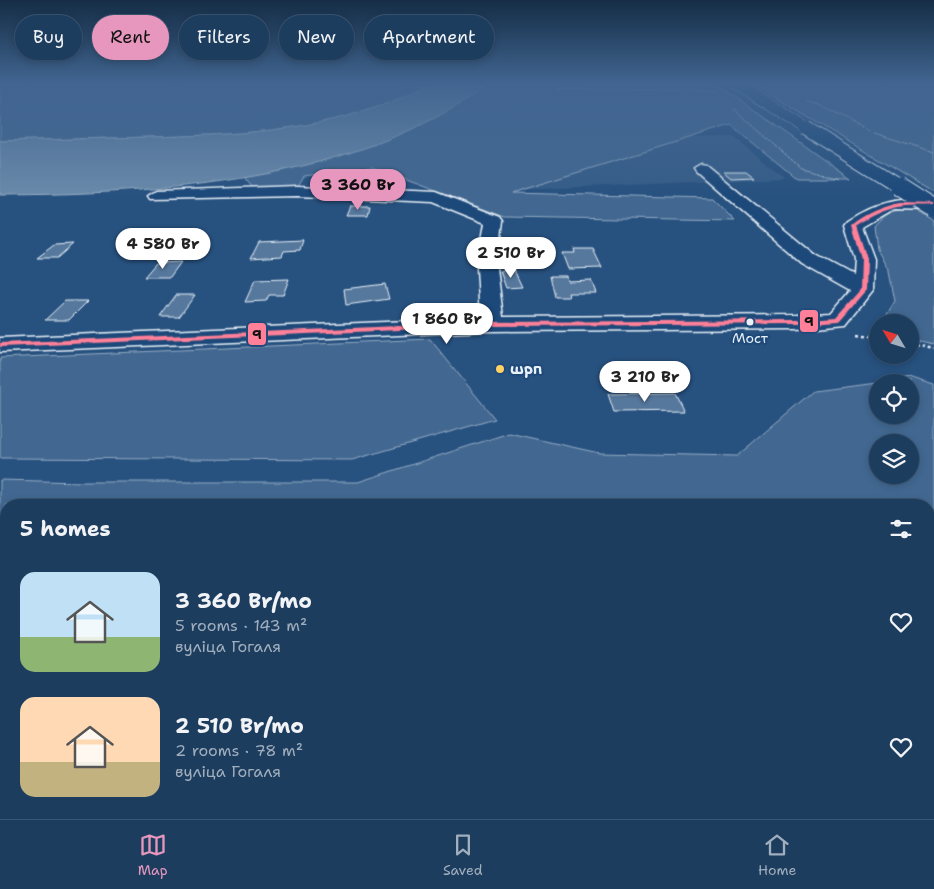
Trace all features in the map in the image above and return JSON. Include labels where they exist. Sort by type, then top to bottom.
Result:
[{"type":"street","points":[[795,121],[934,209]]},
{"type":"street","points":[[701,168],[808,260],[863,290]]},
{"type":"street","points":[[156,196],[297,191],[436,197],[494,221],[487,268],[492,324]]},
{"type":"street","points":[[0,345],[492,324],[797,322],[838,319],[863,290],[864,259],[853,225],[881,206],[898,202],[934,205]]},
{"type":"path","points":[[919,345],[934,348]]},
{"type":"shaded area","points":[[0,121],[323,121],[273,130],[210,135],[0,141]]},
{"type":"shaded area","points":[[323,121],[427,121],[381,142],[319,162],[256,176],[126,191],[0,195],[0,141],[210,135],[272,130]]},
{"type":"shaded area","points":[[425,121],[770,121],[851,178],[796,178],[731,125],[511,193],[712,198],[735,221],[505,217],[372,167],[304,176],[298,186],[252,187],[244,177],[341,153],[404,131]]},
{"type":"shaded area","points":[[815,121],[934,121],[934,193]]},
{"type":"shaded area","points":[[734,137],[785,178],[516,190],[505,142]]},
{"type":"shaded area","points":[[915,209],[934,221],[934,344],[919,341],[919,314],[887,314],[895,301],[889,272],[877,249],[874,226],[887,214]]},
{"type":"shaded area","points":[[430,339],[495,419],[352,460],[0,458],[0,358]]},
{"type":"shaded area","points":[[919,380],[934,385],[934,499],[0,499],[0,480],[83,482],[358,482],[509,433],[599,453],[737,456],[813,391],[869,384],[869,424],[919,424]]},
{"type":"building","points":[[723,171],[746,171],[754,177],[731,178]]},
{"type":"building","points":[[350,206],[370,206],[368,215],[346,215]]},
{"type":"building","points":[[303,240],[300,250],[284,251],[282,256],[251,258],[259,242]]},
{"type":"building","points":[[73,244],[57,258],[37,258],[54,245]]},
{"type":"building","points":[[574,249],[593,249],[602,268],[568,269],[562,253],[575,253]]},
{"type":"building","points":[[181,262],[170,277],[144,277],[156,263]]},
{"type":"building","points":[[514,270],[522,287],[506,288],[500,271]]},
{"type":"building","points":[[550,276],[566,276],[567,281],[591,280],[596,293],[568,293],[569,297],[555,297]]},
{"type":"building","points":[[289,279],[283,295],[269,295],[266,301],[245,302],[255,280]]},
{"type":"building","points":[[385,284],[389,299],[346,305],[344,289]]},
{"type":"building","points":[[176,295],[195,295],[179,317],[160,317]]},
{"type":"building","points":[[65,301],[88,301],[69,320],[45,320]]},
{"type":"building","points":[[675,393],[684,411],[614,412],[608,394]]},
{"type":"transit line","name":"9","points":[[0,345],[492,324],[797,322],[838,319],[863,290],[864,259],[853,225],[891,206],[900,204],[934,205]]},
{"type":"place","name":"Мост","points":[[750,322]]},
{"type":"place","name":"шрп","points":[[500,369]]}]
